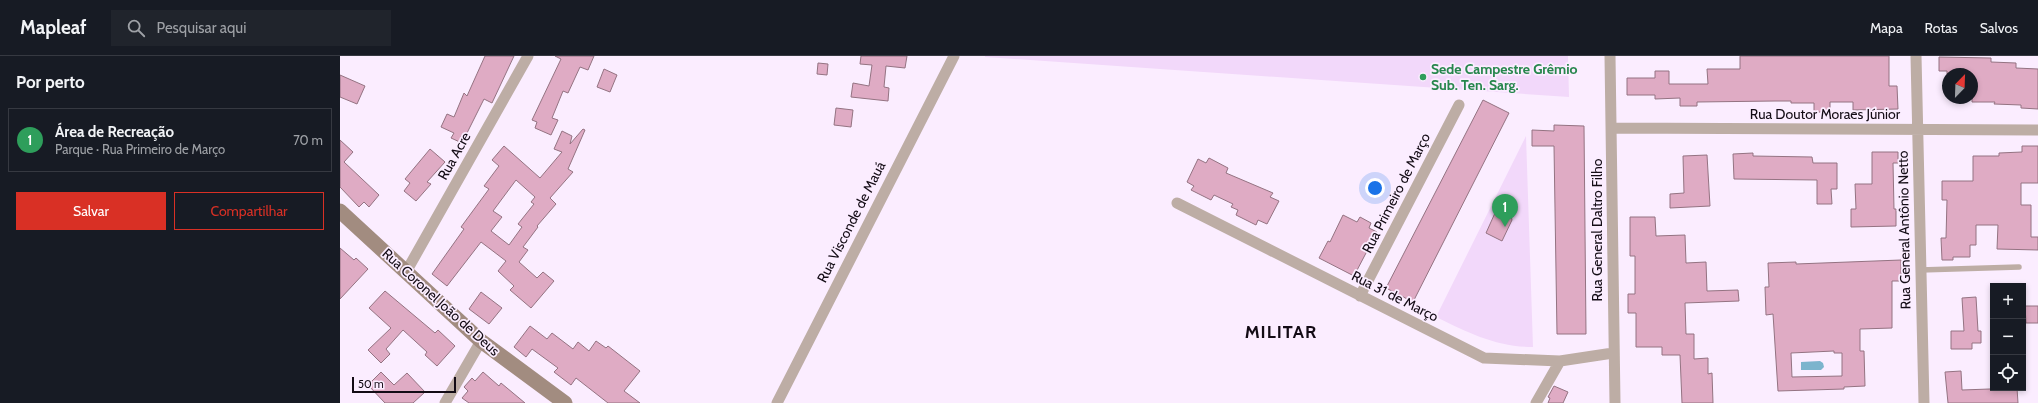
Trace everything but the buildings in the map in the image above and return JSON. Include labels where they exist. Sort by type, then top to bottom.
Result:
[{"type":"street","name":"Rua Acre","points":[[406,272],[528,56]]},
{"type":"street","name":"Rua Visconde de Mauá","points":[[777,403],[954,56]]},
{"type":"street","name":"Rua General Daltro Filho","points":[[1610,56],[1612,353],[1615,403]]},
{"type":"street","name":"Rua General Antônio Netto","points":[[1916,56],[1924,403]]},
{"type":"street","name":"Rua Primeiro de Março","points":[[1360,296],[1459,104]]},
{"type":"street","name":"Rua Doutor Moraes Júnior","points":[[1611,128],[2038,130]]},
{"type":"street","name":"Rua 31 de Março","points":[[1177,203],[1484,358],[1560,361],[1612,353]]},
{"type":"street","name":"Rua Coronel João de Deus","points":[[340,211],[481,342],[565,403]]},
{"type":"street","points":[[445,403],[481,342]]},
{"type":"street","points":[[1536,403],[1560,361]]},
{"type":"lane","points":[[1920,270],[2019,267]]},
{"type":"shaded area","name":"Sede Campestre Grêmio Sub. Ten. Sarg.","points":[[1568,56],[1569,97],[985,57]]},
{"type":"shaded area","points":[[1526,136],[1533,347],[1507,345],[1495,342],[1471,334],[1436,317]]},
{"type":"water","points":[[1820,361],[1823,363],[1824,367],[1821,370],[1801,370],[1801,362]]},
{"type":"place","name":"Sede Campestre Grêmio Sub. Ten. Sarg.","points":[[1423,77]]},
{"type":"place","name":"Área de Recreação","points":[[1505,227]]},
{"type":"district","name":"MILITAR","points":[[1281,332]]}]
